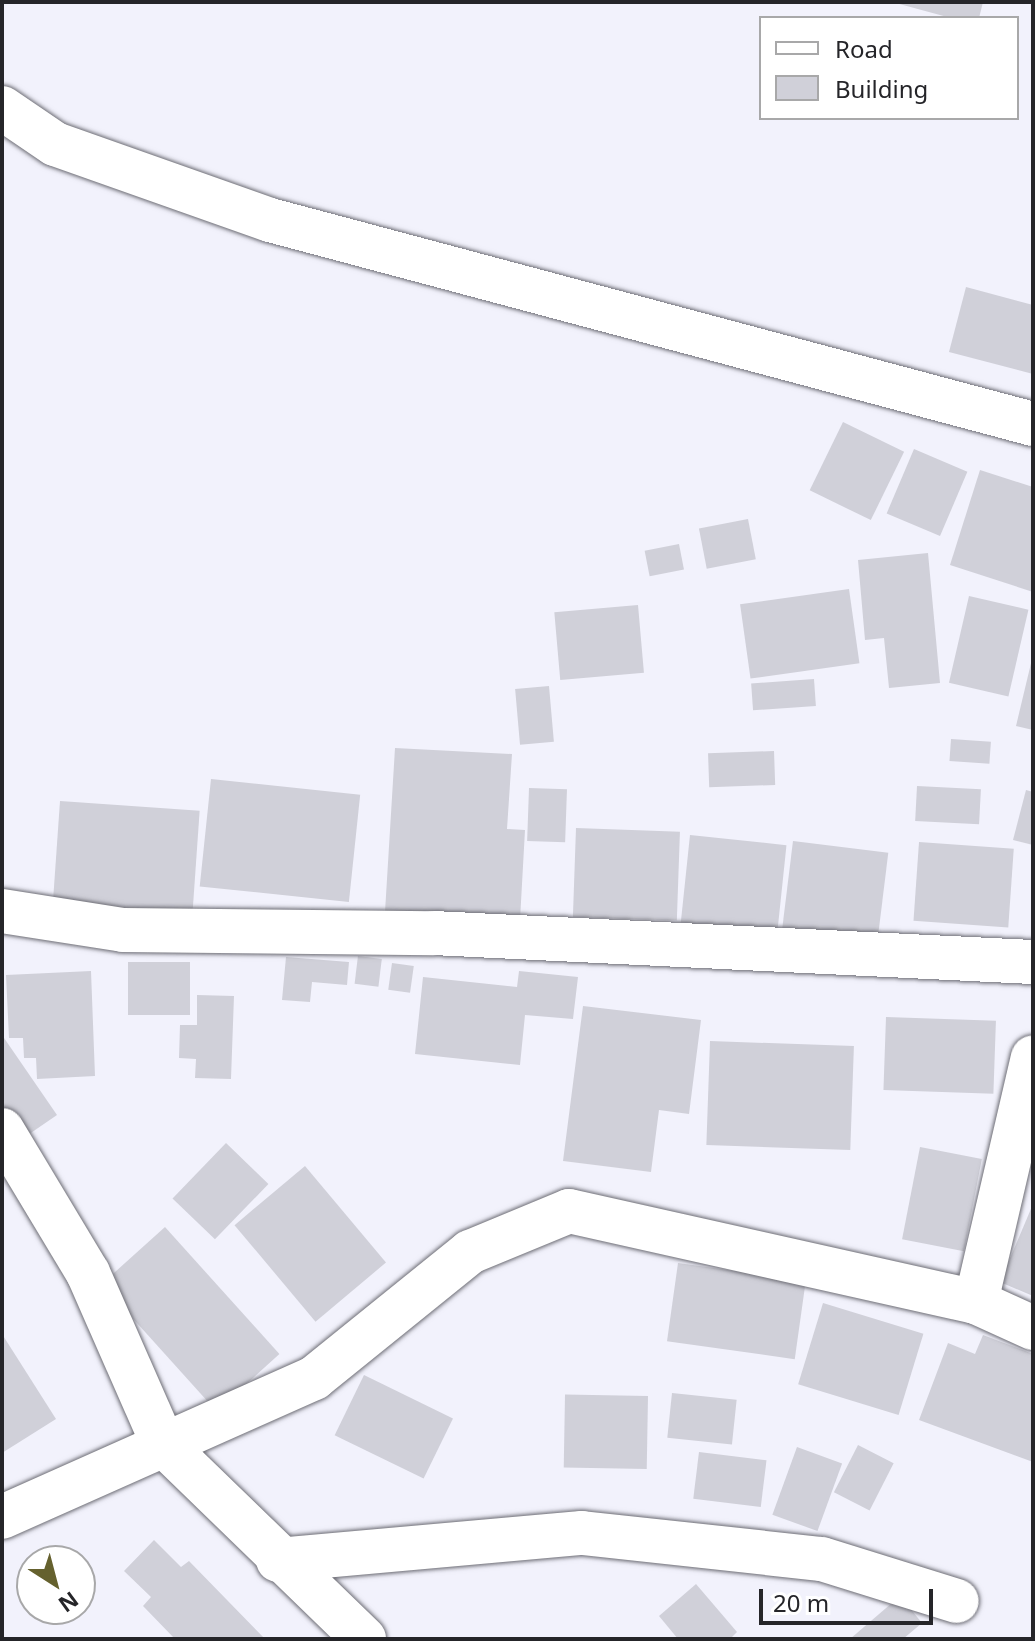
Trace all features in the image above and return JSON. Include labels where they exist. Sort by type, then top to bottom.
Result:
[{"type":"street","points":[[2,108],[55,144],[270,220],[1033,424]]},
{"type":"street","points":[[2,911],[123,930],[433,933],[1033,962]]},
{"type":"street","points":[[976,1302],[1033,1058]]},
{"type":"street","points":[[2,1130],[88,1273],[163,1444],[278,1560],[364,1639]]},
{"type":"street","points":[[2,1517],[314,1378],[470,1252],[569,1211],[976,1302],[1033,1328]]},
{"type":"street","points":[[278,1560],[582,1533],[822,1559],[957,1601]]},
{"type":"building","points":[[892,2],[983,2],[980,16],[944,16]]},
{"type":"building","points":[[966,287],[1033,305],[1033,374],[949,352]]},
{"type":"building","points":[[843,422],[904,452],[871,520],[810,490]]},
{"type":"building","points":[[914,449],[967,472],[940,536],[887,513]]},
{"type":"building","points":[[980,470],[1033,487],[1033,592],[950,565]]},
{"type":"building","points":[[748,519],[756,559],[707,569],[699,529]]},
{"type":"building","points":[[679,544],[684,570],[650,576],[645,551]]},
{"type":"building","points":[[928,553],[940,683],[889,688],[884,638],[865,640],[858,560]]},
{"type":"building","points":[[849,589],[859,663],[751,679],[740,604]]},
{"type":"building","points":[[969,596],[1028,610],[1008,696],[949,683]]},
{"type":"building","points":[[638,605],[644,673],[560,680],[554,612]]},
{"type":"building","points":[[1033,659],[1033,730],[1016,726]]},
{"type":"building","points":[[814,679],[816,706],[753,710],[751,683]]},
{"type":"building","points":[[549,686],[554,742],[520,745],[515,689]]},
{"type":"building","points":[[951,739],[991,742],[989,764],[949,761]]},
{"type":"building","points":[[395,748],[512,754],[507,829],[525,830],[520,920],[385,912]]},
{"type":"building","points":[[774,751],[775,785],[709,787],[708,753]]},
{"type":"building","points":[[211,779],[360,795],[349,902],[200,886]]},
{"type":"building","points":[[917,786],[981,789],[979,824],[915,821]]},
{"type":"building","points":[[529,788],[567,789],[565,842],[527,841]]},
{"type":"building","points":[[1026,790],[1033,792],[1033,845],[1013,840]]},
{"type":"building","points":[[60,801],[200,811],[192,915],[53,905]]},
{"type":"building","points":[[576,828],[680,832],[677,921],[573,917]]},
{"type":"building","points":[[690,835],[786,845],[777,933],[681,923]]},
{"type":"building","points":[[793,841],[888,853],[878,940],[782,928]]},
{"type":"building","points":[[919,842],[1014,849],[1008,927],[913,921]]},
{"type":"building","points":[[358,956],[382,959],[378,987],[355,984]]},
{"type":"building","points":[[286,957],[349,962],[347,985],[312,982],[310,1002],[282,1000]]},
{"type":"building","points":[[128,962],[190,962],[190,1015],[128,1015]]},
{"type":"building","points":[[392,963],[414,966],[410,993],[388,990]]},
{"type":"building","points":[[91,971],[95,1076],[37,1079],[36,1058],[24,1058],[23,1038],[9,1038],[6,975]]},
{"type":"building","points":[[519,971],[578,977],[573,1019],[525,1015],[520,1065],[415,1054],[423,977],[517,987]]},
{"type":"building","points":[[197,995],[234,996],[231,1079],[195,1078],[196,1059],[179,1058],[180,1025],[197,1025]]},
{"type":"building","points":[[583,1006],[701,1020],[689,1114],[659,1110],[651,1172],[563,1161]]},
{"type":"building","points":[[886,1017],[996,1021],[993,1094],[883,1090]]},
{"type":"building","points":[[2,1035],[57,1115],[22,1139],[2,1110]]},
{"type":"building","points":[[710,1041],[854,1046],[850,1150],[706,1145]]},
{"type":"building","points":[[226,1143],[268,1184],[215,1239],[173,1198]]},
{"type":"building","points":[[920,1147],[982,1159],[964,1251],[902,1239]]},
{"type":"building","points":[[305,1166],[386,1263],[316,1322],[235,1225]]},
{"type":"building","points":[[1033,1204],[1033,1296],[1000,1282]]},
{"type":"building","points":[[165,1227],[279,1354],[216,1411],[102,1284]]},
{"type":"building","points":[[678,1263],[806,1281],[795,1359],[667,1341]]},
{"type":"building","points":[[823,1303],[923,1334],[899,1415],[798,1384]]},
{"type":"building","points":[[2,1334],[56,1419],[2,1453]]},
{"type":"building","points":[[983,1335],[1033,1354],[1033,1462],[919,1420],[948,1343],[975,1354]]},
{"type":"building","points":[[364,1375],[453,1418],[424,1479],[335,1435]]},
{"type":"building","points":[[672,1393],[737,1400],[732,1445],[667,1438]]},
{"type":"building","points":[[565,1395],[648,1396],[647,1469],[564,1468]]},
{"type":"building","points":[[858,1445],[894,1463],[870,1510],[834,1492]]},
{"type":"building","points":[[797,1447],[842,1463],[817,1531],[772,1515]]},
{"type":"building","points":[[699,1452],[766,1460],[761,1507],[693,1499]]},
{"type":"building","points":[[154,1540],[181,1567],[189,1561],[265,1639],[175,1639],[143,1606],[151,1597],[124,1571]]},
{"type":"building","points":[[696,1584],[737,1632],[730,1639],[678,1639],[659,1616]]},
{"type":"building","points":[[900,1596],[922,1623],[903,1639],[850,1639]]}]
